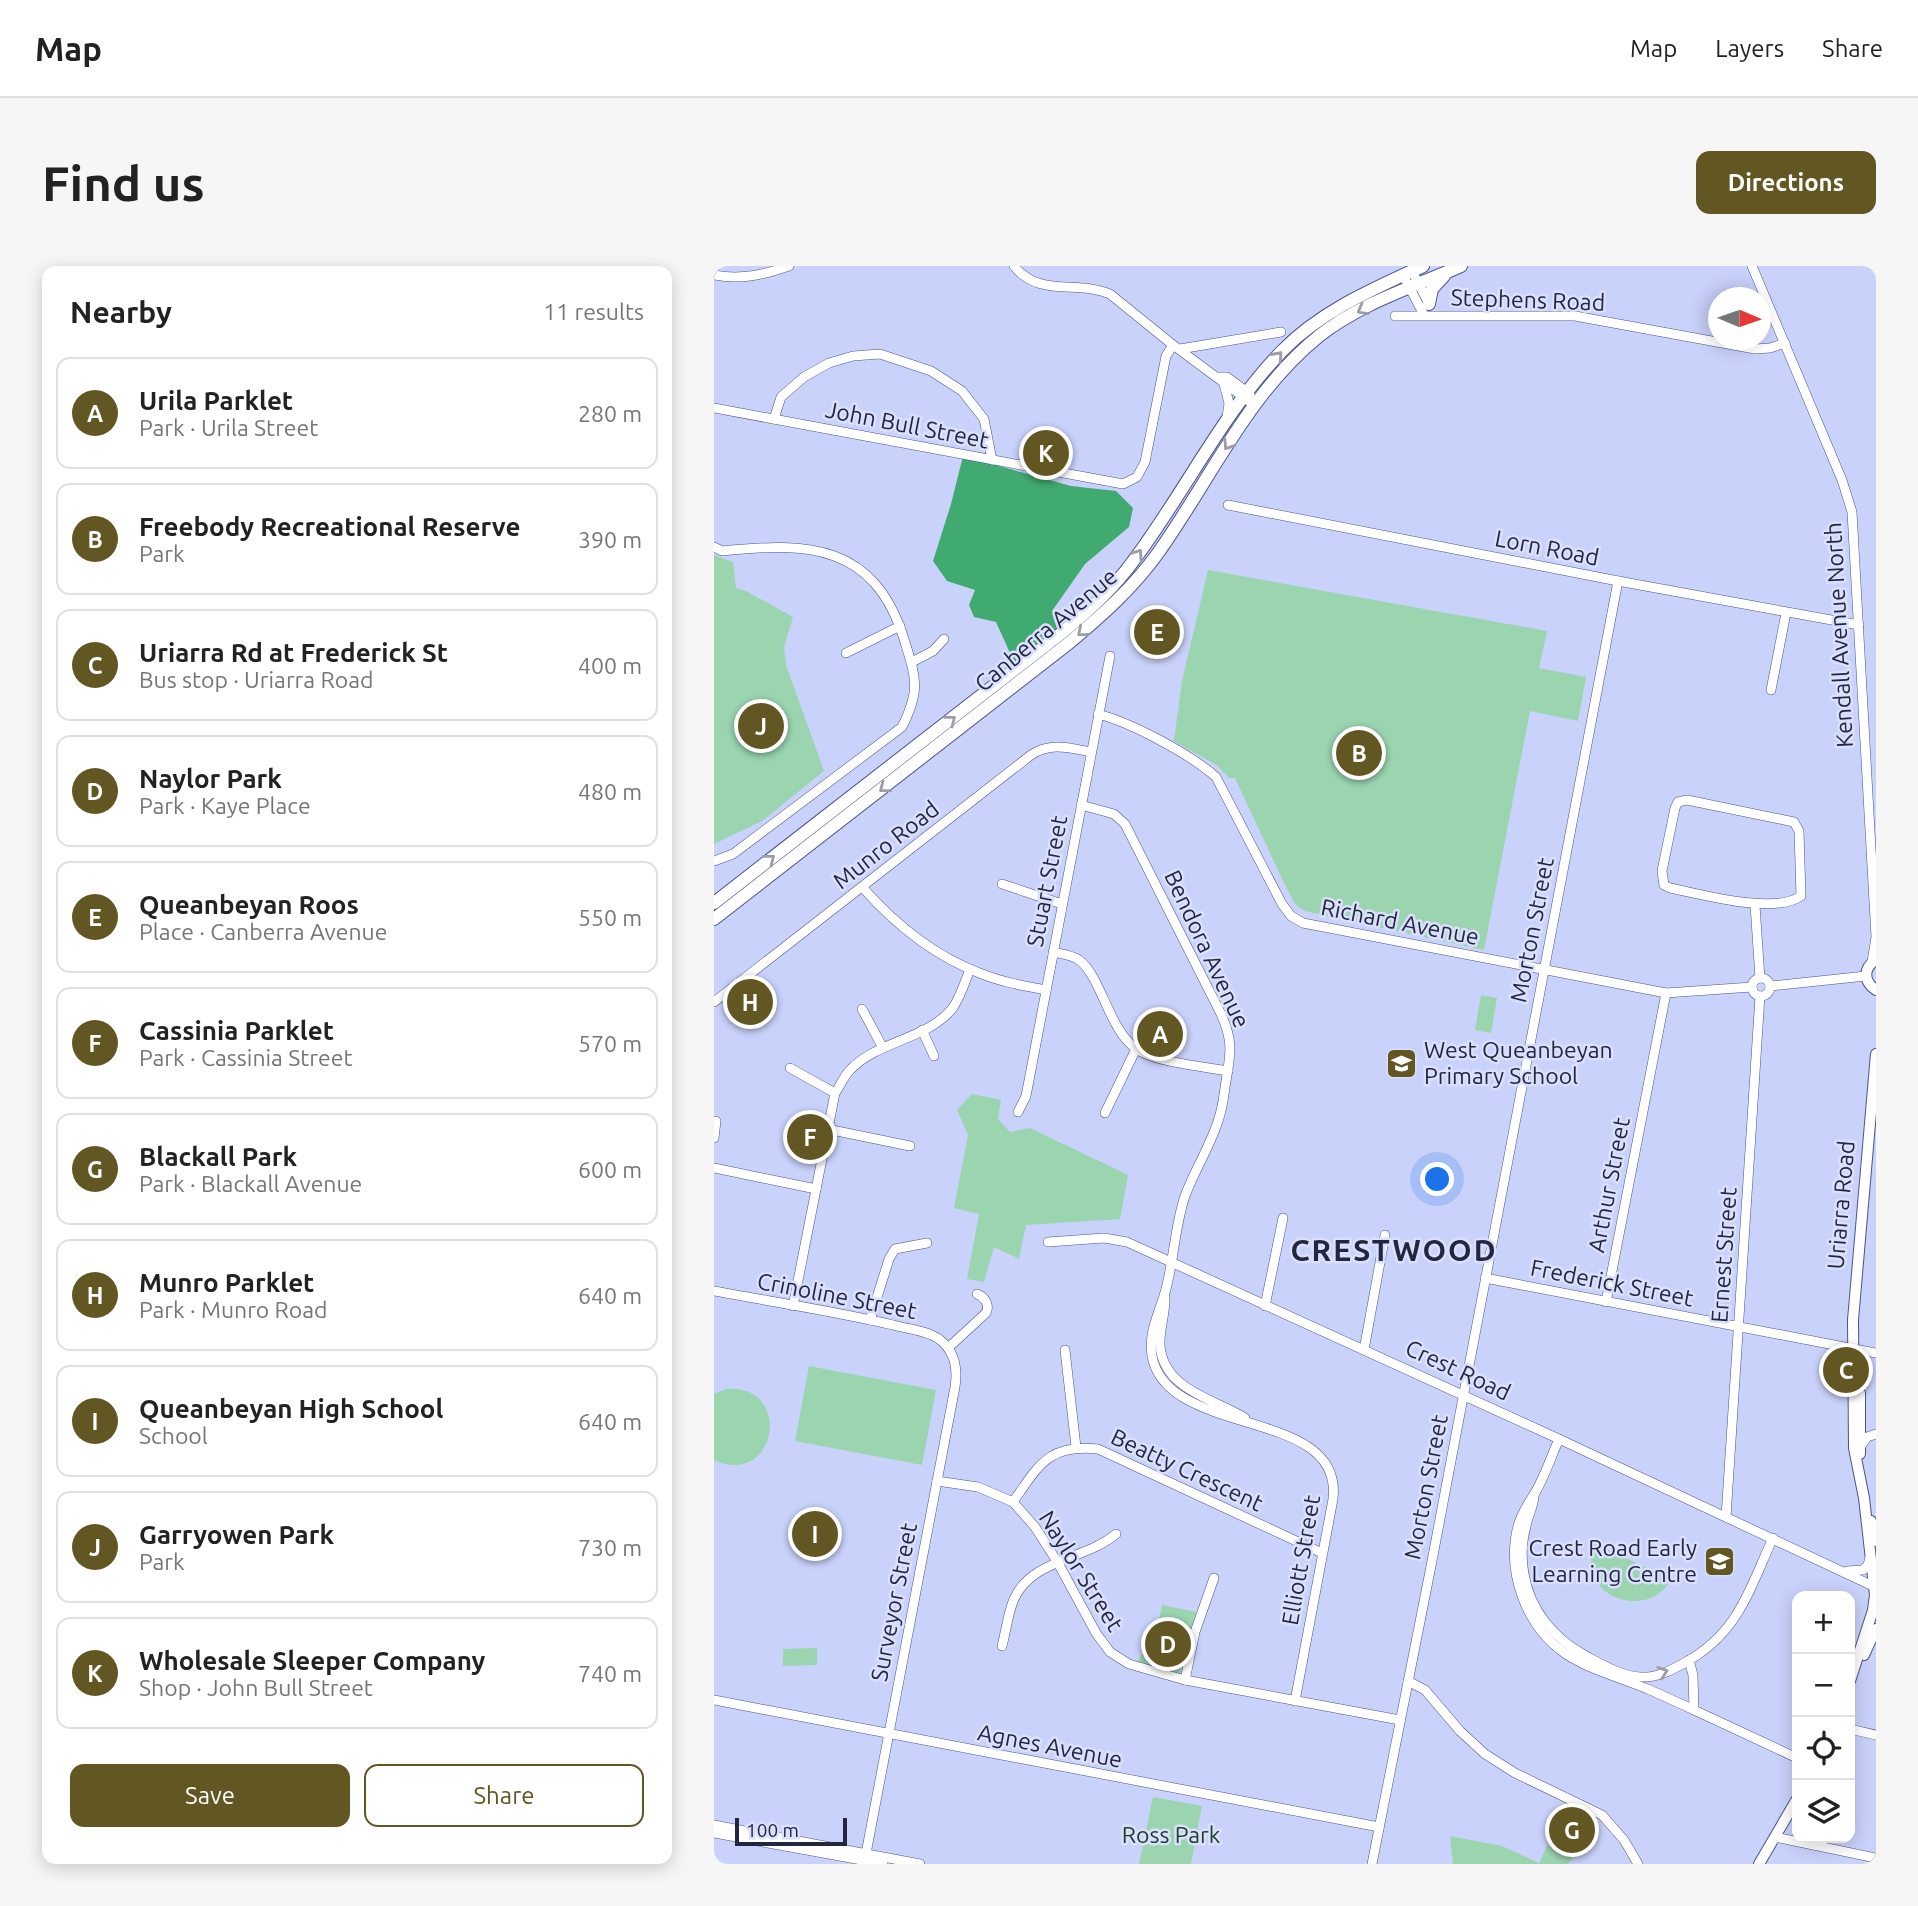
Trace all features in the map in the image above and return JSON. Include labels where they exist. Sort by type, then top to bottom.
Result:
[{"type":"highway","name":"Canberra Avenue","points":[[714,903],[1063,632],[1104,597],[1134,561],[1227,422],[1301,353],[1328,330],[1362,310],[1459,267]]},
{"type":"highway","points":[[1429,311],[1435,284],[1459,267]]},
{"type":"highway","name":"Canberra Avenue","points":[[714,919],[1108,610],[1136,581],[1158,552],[1282,351],[1342,304],[1413,271]]},
{"type":"main road","points":[[1874,961],[1867,968],[1866,976],[1875,992]]},
{"type":"main road","name":"Uriarra Road","points":[[1855,1668],[1873,1610],[1875,1587],[1864,1498],[1855,1453],[1853,1421],[1854,1305],[1863,1191],[1874,1102],[1876,1054]]},
{"type":"main road","name":"Uriarra Road","points":[[1855,1354],[1861,1421],[1860,1474]]},
{"type":"main road","name":"Uriarra Road","points":[[1864,1498],[1876,1541]]},
{"type":"main road","name":"Uriarra Road","points":[[1855,1673],[1876,1629]]},
{"type":"main road","points":[[1759,1864],[1792,1808]]},
{"type":"street","points":[[714,275],[739,278],[763,275],[789,266]]},
{"type":"street","points":[[1014,266],[1026,278],[1042,285],[1101,290],[1110,294],[1221,381],[1229,403],[1227,422]]},
{"type":"street","name":"Kendall Avenue North","points":[[1752,266],[1848,497],[1854,530],[1876,938],[1874,961]]},
{"type":"street","name":"Stephens Road","points":[[1413,271],[1414,285],[1429,311]]},
{"type":"street","name":"Stephens Road","points":[[1395,316],[1429,311],[1575,316],[1755,349],[1785,343]]},
{"type":"street","points":[[1176,347],[1281,332]]},
{"type":"street","name":"John Bull Street","points":[[714,408],[1119,484],[1133,480],[1141,472],[1166,356],[1176,347]]},
{"type":"street","points":[[774,419],[781,397],[804,377],[829,363],[853,356],[880,354],[931,371],[962,391],[984,419],[992,460]]},
{"type":"street","points":[[1221,381],[1227,377],[1251,398]]},
{"type":"street","name":"Lorn Road","points":[[1228,505],[1859,625]]},
{"type":"street","points":[[714,547],[722,551],[765,546],[794,547],[831,555],[851,563],[880,587],[900,626],[912,662],[914,704],[902,727],[733,854],[714,861]]},
{"type":"street","name":"Morton Street","points":[[1372,1864],[1618,581]]},
{"type":"street","points":[[1771,690],[1786,613]]},
{"type":"street","points":[[846,653],[900,626]]},
{"type":"street","points":[[912,662],[933,650],[944,639]]},
{"type":"street","name":"Stuart Street","points":[[1018,1112],[1026,1096],[1110,656]]},
{"type":"street","name":"Richard Avenue","points":[[1098,714],[1115,719],[1153,738],[1197,762],[1216,777],[1282,904],[1291,916],[1299,921],[1666,993],[1752,987]]},
{"type":"street","name":"Munro Road","points":[[714,1002],[1040,749],[1056,746],[1091,752]]},
{"type":"street","points":[[1687,800],[1789,820],[1797,824],[1801,896],[1793,900],[1755,905],[1664,885],[1662,871],[1678,802],[1687,800]]},
{"type":"street","name":"Bendora Avenue","points":[[1081,805],[1114,814],[1125,824],[1227,1026],[1232,1047],[1220,1117],[1185,1196],[1172,1262]]},
{"type":"street","points":[[1002,884],[1062,904]]},
{"type":"street","points":[[863,888],[882,910],[920,940],[970,970],[998,980],[1046,990]]},
{"type":"street","points":[[1755,905],[1760,978]]},
{"type":"street","points":[[1053,952],[1073,958],[1084,966],[1116,1025],[1136,1049],[1165,1059],[1228,1071]]},
{"type":"street","points":[[793,1306],[835,1093],[850,1070],[883,1048],[922,1030],[951,1009],[970,970]]},
{"type":"street","points":[[1770,986],[1866,976]]},
{"type":"street","points":[[1760,978],[1765,979],[1770,986],[1768,992],[1760,996],[1752,987],[1753,982],[1760,978]]},
{"type":"street","name":"Arthur Street","points":[[1606,1302],[1666,993]]},
{"type":"street","name":"Ernest Street","points":[[1726,1517],[1760,996]]},
{"type":"street","points":[[862,1009],[883,1048]]},
{"type":"street","points":[[922,1030],[934,1056]]},
{"type":"street","points":[[1105,1113],[1136,1049]]},
{"type":"street","points":[[790,1068],[835,1093]]},
{"type":"street","points":[[714,1138],[716,1121]]},
{"type":"street","points":[[827,1129],[910,1146]]},
{"type":"street","points":[[714,1168],[816,1189]]},
{"type":"street","points":[[1863,1191],[1876,1194]]},
{"type":"street","points":[[1265,1306],[1283,1218]]},
{"type":"street","points":[[1364,1350],[1385,1235]]},
{"type":"street","name":"Crest Road","points":[[1048,1242],[1104,1238],[1119,1240],[1172,1262],[1875,1587]]},
{"type":"street","points":[[870,1320],[889,1259],[895,1249],[928,1243]]},
{"type":"street","name":"Elliott Street","points":[[1172,1262],[1151,1337],[1152,1356],[1160,1375],[1173,1390],[1192,1401],[1224,1415],[1259,1425],[1318,1454],[1326,1462],[1335,1489],[1295,1701]]},
{"type":"street","name":"Frederick Street","points":[[1485,1278],[1739,1327],[1855,1354],[1876,1353]]},
{"type":"street","name":"Crinoline Street","points":[[714,1291],[870,1320],[928,1334],[948,1348]]},
{"type":"street","points":[[948,1348],[986,1313],[986,1302],[983,1296],[977,1294]]},
{"type":"street","name":"Surveyor Street","points":[[865,1859],[957,1376],[955,1360],[948,1348]]},
{"type":"street","points":[[1065,1350],[1076,1447]]},
{"type":"street","points":[[1861,1421],[1864,1427],[1876,1433]]},
{"type":"street","points":[[1861,1446],[1867,1437],[1876,1433]]},
{"type":"street","points":[[1559,1439],[1534,1495],[1524,1533],[1522,1564],[1528,1590],[1539,1614],[1557,1636],[1595,1661],[1636,1677],[1648,1689]]},
{"type":"street","name":"Beatty Crescent","points":[[1013,1502],[1037,1469],[1056,1452],[1076,1447],[1098,1449],[1322,1553]]},
{"type":"street","name":"Naylor Street","points":[[937,1481],[978,1486],[1013,1502],[1035,1527],[1058,1563],[1096,1633],[1110,1652],[1129,1664],[1185,1680],[1400,1720]]},
{"type":"street","points":[[1534,1495],[1526,1504],[1520,1518],[1515,1549],[1519,1586],[1528,1609],[1545,1634],[1568,1655],[1792,1756]]},
{"type":"street","points":[[1002,1647],[1014,1600],[1024,1583],[1043,1568],[1102,1546],[1116,1534]]},
{"type":"street","points":[[1693,1685],[1699,1662],[1736,1616],[1773,1538]]},
{"type":"street","points":[[1842,1570],[1863,1570],[1869,1563],[1870,1556]]},
{"type":"street","points":[[1185,1680],[1195,1632],[1214,1578]]},
{"type":"street","points":[[1636,1677],[1658,1675],[1706,1651]]},
{"type":"street","points":[[1689,1660],[1694,1710]]},
{"type":"street","points":[[1408,1681],[1425,1689],[1454,1726],[1485,1754],[1515,1773],[1602,1815],[1624,1840],[1638,1864]]},
{"type":"street","name":"Agnes Avenue","points":[[714,1700],[1378,1827]]},
{"type":"street","points":[[1855,1731],[1876,1735]]},
{"type":"street","points":[[714,1825],[883,1864]]},
{"type":"street","points":[[714,1833],[865,1859],[920,1864]]},
{"type":"street","points":[[1775,1837],[1876,1857]]},
{"type":"green space","points":[[963,456],[1071,486],[1116,491],[1133,508],[1129,527],[1085,564],[1052,611],[1073,617],[1015,664],[996,622],[974,617],[969,605],[975,590],[947,581],[933,561]]},
{"type":"green space","points":[[714,555],[733,562],[736,588],[793,617],[784,647],[786,665],[824,771],[762,821],[714,844]]},
{"type":"green space","points":[[1208,570],[1547,631],[1539,668],[1586,677],[1578,721],[1530,711],[1484,950],[1305,911],[1295,904],[1285,885],[1235,778],[1229,778],[1218,766],[1174,741],[1182,681]]},
{"type":"green space","points":[[1481,995],[1497,998],[1491,1033],[1475,1030]]},
{"type":"green space","points":[[1167,1023],[1177,1042],[1174,1055],[1153,1049],[1136,1040]]},
{"type":"green space","points":[[972,1094],[1001,1100],[998,1119],[1010,1132],[1030,1128],[1128,1175],[1120,1219],[1026,1225],[1019,1259],[994,1247],[984,1282],[967,1279],[979,1214],[954,1208],[968,1135],[957,1110]]},
{"type":"green space","points":[[809,1366],[936,1390],[922,1465],[795,1441]]},
{"type":"green space","points":[[726,1389],[748,1392],[762,1402],[769,1417],[769,1434],[763,1449],[752,1460],[735,1465],[714,1460],[714,1394]]},
{"type":"green space","points":[[1593,1543],[1671,1579],[1664,1590],[1654,1597],[1630,1601],[1617,1598],[1606,1592],[1592,1571]]},
{"type":"green space","points":[[1162,1605],[1196,1612],[1180,1673],[1137,1663],[1158,1626]]},
{"type":"green space","points":[[817,1648],[817,1665],[783,1666],[783,1649]]},
{"type":"green space","name":"Ross Park","points":[[1153,1797],[1202,1806],[1191,1864],[1139,1864]]},
{"type":"green space","points":[[1565,1808],[1594,1825],[1568,1864],[1453,1864],[1450,1836],[1502,1846],[1539,1863]]},
{"type":"place","name":"Wholesale Sleeper Company","points":[[1046,453]]},
{"type":"place","name":"Queanbeyan Roos","points":[[1157,632]]},
{"type":"place","name":"Garryowen Park","points":[[761,726]]},
{"type":"place","name":"Freebody Recreational Reserve","points":[[1359,753]]},
{"type":"place","name":"Munro Parklet","points":[[750,1002]]},
{"type":"place","name":"Urila Parklet","points":[[1160,1034]]},
{"type":"place","name":"West Queanbeyan Primary School","points":[[1401,1063]]},
{"type":"place","name":"Cassinia Parklet","points":[[810,1137]]},
{"type":"place","name":"Uriarra Rd at Frederick St","points":[[1846,1370]]},
{"type":"place","name":"Queanbeyan High School","points":[[815,1534]]},
{"type":"place","name":"Crest Road Early Learning Centre","points":[[1720,1561]]},
{"type":"place","name":"Naylor Park","points":[[1168,1644]]},
{"type":"place","name":"Blackall Park","points":[[1572,1830]]},
{"type":"district","name":"CRESTWOOD","points":[[1394,1251]]}]
